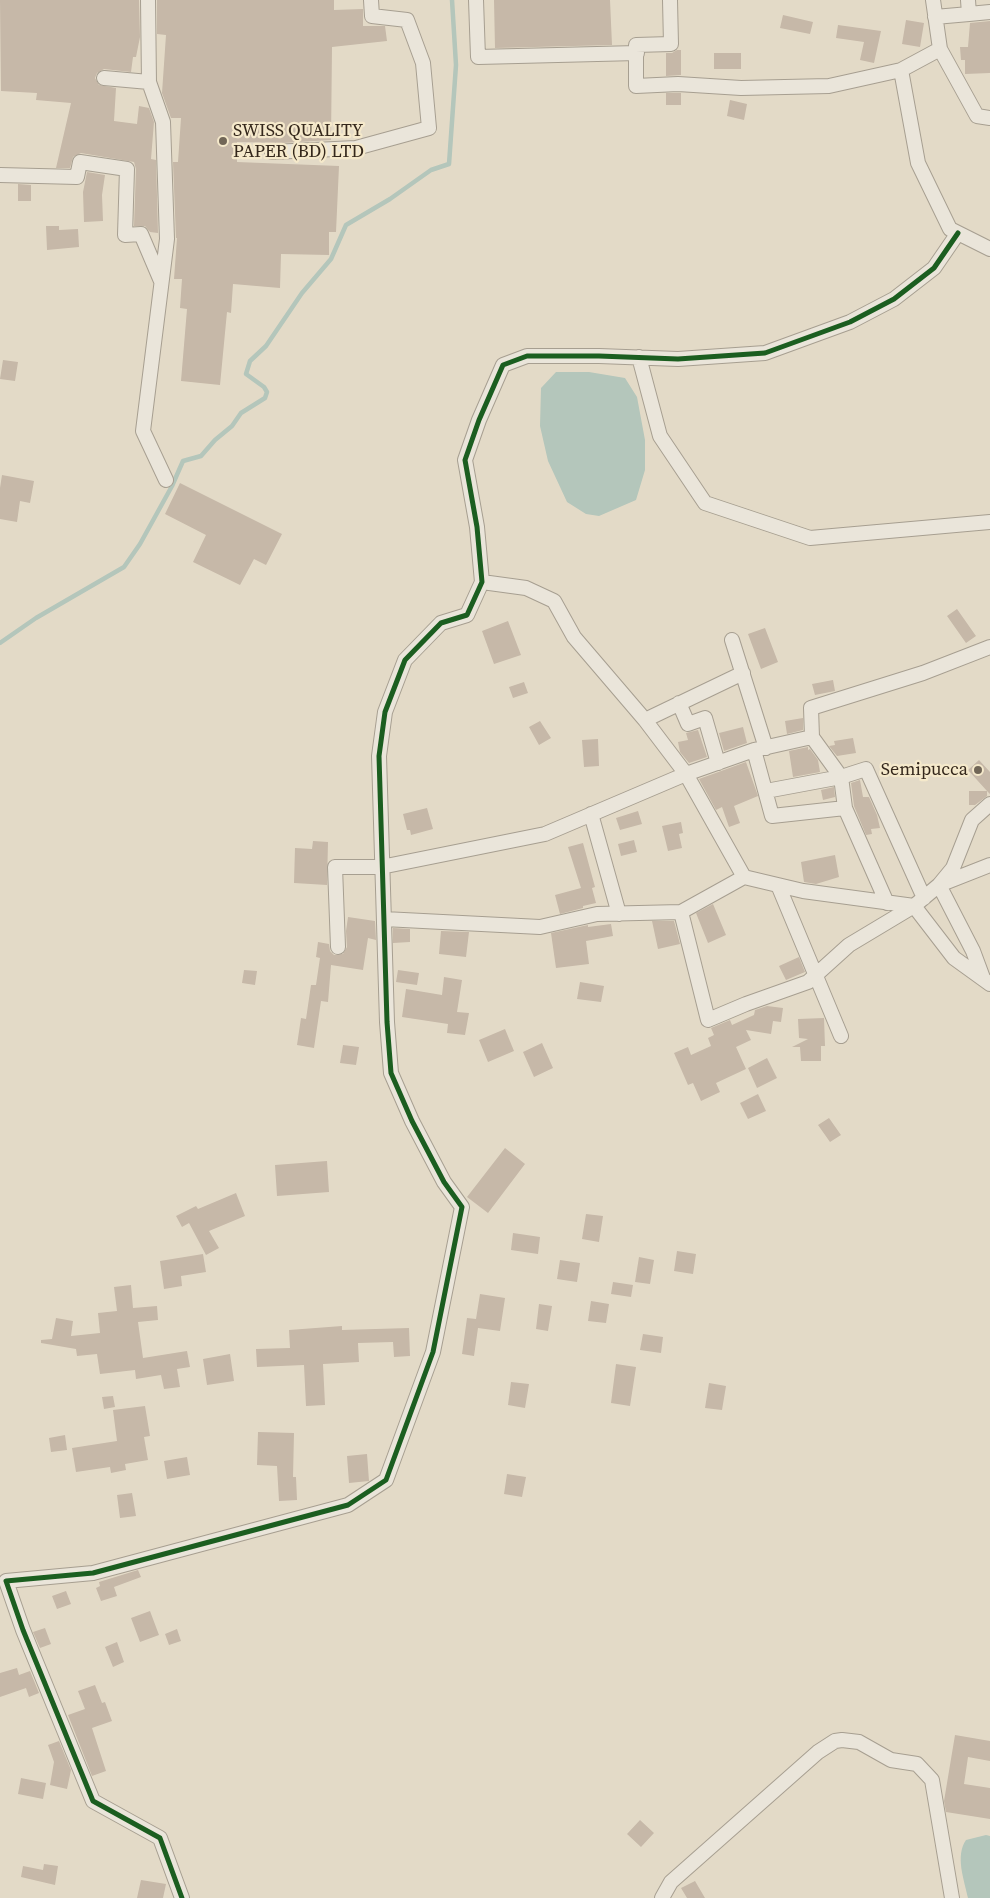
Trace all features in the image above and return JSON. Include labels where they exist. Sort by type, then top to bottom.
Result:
[{"type":"street","points":[[148,0],[149,82],[162,122],[168,239],[142,431],[166,480]]},
{"type":"street","points":[[272,152],[356,148],[429,128],[423,63],[407,20],[372,16],[371,0]]},
{"type":"street","points":[[476,0],[478,58],[637,53]]},
{"type":"street","points":[[670,0],[670,44],[636,45],[636,86],[678,84],[741,88],[829,86],[901,70],[940,49]]},
{"type":"street","points":[[933,0],[940,49],[977,116],[990,118]]},
{"type":"street","points":[[935,17],[969,7],[990,12]]},
{"type":"street","points":[[901,70],[918,162],[950,229],[990,249]]},
{"type":"street","points":[[104,78],[149,82]]},
{"type":"street","points":[[0,174],[77,177],[80,162],[127,169],[126,235],[140,234],[162,282]]},
{"type":"street","points":[[182,1898],[160,1838],[93,1801],[23,1630],[6,1582],[93,1573],[348,1505],[386,1480],[433,1352],[462,1207],[444,1182],[412,1121],[391,1073],[387,1022],[379,756],[385,712],[404,660],[442,623],[466,615],[482,582],[477,527],[465,460],[479,420],[503,365],[527,356],[678,359],[765,352],[850,322],[894,299],[934,268],[958,233]]},
{"type":"street","points":[[639,357],[660,436],[705,503],[810,538],[990,522]]},
{"type":"street","points":[[482,582],[526,588],[554,601],[574,637],[645,720],[686,774],[744,877]]},
{"type":"street","points":[[732,640],[743,673],[760,749],[772,816],[845,808]]},
{"type":"street","points":[[887,902],[845,808],[841,777],[812,737],[811,708],[922,673],[990,647]]},
{"type":"street","points":[[645,720],[743,673]]},
{"type":"street","points":[[680,703],[688,724],[705,718],[718,763]]},
{"type":"street","points":[[338,947],[335,867],[382,867],[545,834],[686,774],[760,749],[812,737]]},
{"type":"street","points":[[766,791],[841,777],[866,769],[919,902],[954,958],[986,981]]},
{"type":"street","points":[[681,912],[708,1020],[808,982],[849,945],[919,902],[939,885],[953,868],[972,820],[990,804]]},
{"type":"street","points":[[591,814],[619,914]]},
{"type":"street","points":[[939,885],[990,865]]},
{"type":"street","points":[[384,919],[540,927],[597,914],[681,912],[744,877],[803,891],[887,902],[919,902]]},
{"type":"street","points":[[778,885],[841,1036]]},
{"type":"street","points":[[939,885],[973,951],[986,981]]},
{"type":"street","points":[[662,1898],[671,1882],[811,1758],[835,1741],[842,1740],[859,1742],[891,1760],[917,1764],[932,1780],[952,1898]]},
{"type":"shaded area","points":[[556,372],[589,372],[625,378],[637,397],[645,440],[645,470],[636,500],[599,516],[586,514],[567,502],[548,461],[540,426],[541,388]]},
{"type":"shaded area","points":[[986,1835],[990,1836],[990,1898],[968,1898],[961,1868],[963,1846],[966,1840]]},
{"type":"building","points":[[0,0],[139,0],[140,37],[136,57],[133,57],[131,72],[104,69],[97,73],[95,78],[99,85],[116,88],[114,121],[137,124],[139,106],[149,108],[154,122],[151,159],[156,160],[158,233],[150,232],[145,226],[134,226],[136,169],[134,162],[81,153],[73,157],[70,168],[56,168],[71,103],[36,100],[37,93],[1,91]]},
{"type":"building","name":"SWISS QUALITY PAPER (BD) LTD","points":[[157,0],[334,0],[334,10],[363,9],[363,26],[385,26],[387,41],[332,47],[331,140],[282,143],[237,142],[237,162],[339,166],[336,232],[329,232],[329,255],[281,254],[280,288],[233,284],[231,313],[227,312],[220,385],[181,381],[187,309],[180,308],[182,279],[174,279],[177,238],[173,162],[178,162],[181,118],[171,118],[162,93],[166,35],[157,34]]},
{"type":"building","points":[[494,0],[610,0],[612,45],[495,48]]},
{"type":"building","points":[[783,15],[813,22],[810,34],[780,28]]},
{"type":"building","points":[[906,20],[924,23],[920,47],[902,44]]},
{"type":"building","points":[[990,21],[990,73],[965,74],[965,60],[961,60],[960,47],[968,47],[970,23]]},
{"type":"building","points":[[838,25],[881,31],[874,63],[860,60],[864,42],[836,38]]},
{"type":"building","points":[[681,50],[681,75],[666,76],[666,53],[672,53]]},
{"type":"building","points":[[714,53],[741,53],[741,69],[714,69]]},
{"type":"building","points":[[666,93],[681,93],[681,105],[666,105]]},
{"type":"building","points":[[730,100],[747,104],[744,120],[727,116]]},
{"type":"building","points":[[87,172],[105,175],[102,195],[103,221],[84,222],[83,192]]},
{"type":"building","points":[[18,184],[31,185],[31,201],[18,201]]},
{"type":"building","points":[[46,226],[59,226],[59,230],[78,229],[79,247],[47,250]]},
{"type":"building","points":[[3,360],[18,362],[15,381],[0,379]]},
{"type":"building","points":[[2,475],[34,481],[30,503],[20,501],[17,522],[0,519]]},
{"type":"building","points":[[180,483],[282,534],[266,565],[254,559],[240,585],[193,562],[206,535],[165,514]]},
{"type":"building","points":[[957,609],[976,636],[966,643],[947,616]]},
{"type":"building","points":[[508,621],[521,655],[494,664],[482,631]]},
{"type":"building","points":[[765,628],[778,662],[761,669],[748,634]]},
{"type":"building","points":[[833,680],[835,691],[815,695],[812,684]]},
{"type":"building","points":[[524,682],[528,693],[513,698],[509,687]]},
{"type":"building","points":[[803,718],[803,730],[787,734],[785,721]]},
{"type":"building","points":[[540,721],[551,738],[539,745],[529,727]]},
{"type":"building","points":[[743,727],[747,743],[724,751],[719,733]]},
{"type":"building","points":[[698,730],[707,757],[689,763],[680,752],[678,742],[688,740],[686,733]]},
{"type":"building","points":[[853,738],[856,753],[837,756],[829,746],[835,745],[834,741]]},
{"type":"building","points":[[598,739],[599,766],[584,767],[582,740]]},
{"type":"building","points":[[808,747],[808,750],[810,749],[818,760],[820,772],[793,777],[789,751]]},
{"type":"building","points":[[979,760],[990,772],[990,794],[968,770]]},
{"type":"building","points":[[746,762],[758,796],[734,806],[740,823],[729,827],[722,807],[716,810],[699,779]]},
{"type":"building","points":[[860,780],[863,797],[869,797],[877,815],[880,828],[871,829],[872,834],[866,835],[854,806],[851,783]]},
{"type":"building","points":[[834,787],[835,797],[823,800],[821,790]]},
{"type":"building","points":[[969,791],[987,791],[987,796],[975,805],[969,805]]},
{"type":"building","points":[[427,808],[433,829],[411,835],[410,830],[407,830],[403,814]]},
{"type":"building","points":[[638,811],[642,824],[620,830],[616,818]]},
{"type":"building","points":[[681,822],[683,833],[679,834],[682,848],[668,851],[662,826]]},
{"type":"building","points":[[634,840],[637,852],[621,856],[618,844]]},
{"type":"building","points":[[313,841],[328,842],[327,885],[294,883],[295,848],[312,849]]},
{"type":"building","points":[[583,843],[595,887],[592,888],[596,903],[560,914],[555,895],[581,888],[568,847]]},
{"type":"building","points":[[835,855],[839,877],[816,884],[804,882],[801,862]]},
{"type":"building","points":[[713,904],[726,935],[708,943],[696,913]]},
{"type":"building","points":[[348,917],[375,921],[376,940],[368,938],[363,970],[331,965],[328,1002],[321,1001],[314,1048],[297,1045],[301,1018],[306,1019],[311,985],[316,985],[320,958],[316,957],[318,942],[329,944],[330,951],[334,955],[343,954],[347,947],[346,931]]},
{"type":"building","points":[[652,921],[674,921],[680,944],[658,949]]},
{"type":"building","points":[[611,924],[613,936],[586,941],[589,964],[556,968],[551,933],[588,925],[588,927]]},
{"type":"building","points":[[393,928],[410,929],[410,942],[393,943]]},
{"type":"building","points":[[441,931],[469,932],[466,957],[439,954]]},
{"type":"building","points":[[799,957],[805,972],[786,980],[779,966]]},
{"type":"building","points":[[244,970],[257,971],[255,985],[242,983]]},
{"type":"building","points":[[398,970],[419,973],[417,985],[396,982]]},
{"type":"building","points":[[444,977],[462,980],[457,1012],[469,1013],[465,1035],[447,1033],[448,1024],[402,1017],[406,989],[442,995]]},
{"type":"building","points":[[580,982],[604,986],[601,1002],[577,999]]},
{"type":"building","points":[[767,1006],[783,1008],[781,1022],[773,1021],[771,1034],[746,1030],[751,1040],[736,1047],[746,1069],[716,1083],[720,1092],[701,1101],[693,1083],[688,1085],[674,1053],[688,1047],[691,1055],[711,1046],[708,1038],[714,1035],[711,1028],[730,1020],[732,1025],[754,1015],[755,1010]]},
{"type":"building","points":[[824,1018],[825,1046],[821,1046],[821,1061],[801,1061],[800,1047],[792,1047],[808,1039],[799,1038],[798,1019]]},
{"type":"building","points":[[505,1029],[514,1051],[488,1062],[479,1040]]},
{"type":"building","points":[[542,1043],[553,1068],[534,1077],[523,1052]]},
{"type":"building","points":[[343,1045],[359,1047],[356,1065],[340,1063]]},
{"type":"building","points":[[767,1058],[777,1078],[757,1088],[748,1068]]},
{"type":"building","points":[[758,1094],[766,1111],[748,1119],[740,1103]]},
{"type":"building","points":[[829,1118],[841,1135],[830,1142],[818,1125]]},
{"type":"building","points":[[505,1148],[525,1164],[488,1213],[467,1197]]},
{"type":"building","points":[[327,1161],[329,1192],[277,1196],[275,1165]]},
{"type":"building","points":[[236,1193],[245,1216],[209,1231],[219,1248],[206,1255],[189,1223],[182,1227],[176,1216],[196,1206],[198,1209]]},
{"type":"building","points":[[586,1214],[603,1216],[599,1242],[582,1239]]},
{"type":"building","points":[[513,1233],[540,1237],[538,1254],[511,1250]]},
{"type":"building","points":[[677,1251],[696,1254],[693,1274],[674,1271]]},
{"type":"building","points":[[203,1254],[206,1272],[181,1276],[182,1286],[164,1289],[160,1261]]},
{"type":"building","points":[[639,1257],[654,1260],[650,1284],[635,1282]]},
{"type":"building","points":[[560,1260],[580,1263],[577,1282],[557,1279]]},
{"type":"building","points":[[613,1282],[633,1285],[631,1297],[611,1294]]},
{"type":"building","points":[[131,1285],[133,1308],[157,1306],[158,1320],[138,1322],[143,1358],[187,1351],[190,1367],[177,1369],[180,1387],[164,1389],[161,1375],[136,1379],[135,1370],[100,1374],[97,1354],[77,1356],[76,1349],[41,1343],[41,1340],[52,1339],[56,1318],[73,1321],[71,1336],[100,1333],[98,1313],[117,1311],[114,1287]]},
{"type":"building","points":[[480,1294],[505,1298],[500,1331],[478,1328],[474,1356],[462,1354],[467,1318],[476,1319]]},
{"type":"building","points":[[591,1301],[609,1304],[606,1323],[588,1321]]},
{"type":"building","points":[[539,1304],[552,1306],[548,1331],[536,1329]]},
{"type":"building","points":[[342,1326],[342,1330],[409,1328],[410,1356],[394,1357],[393,1342],[358,1343],[359,1362],[323,1364],[325,1405],[306,1406],[304,1365],[257,1367],[256,1349],[290,1348],[289,1330]]},
{"type":"building","points":[[643,1334],[663,1337],[661,1353],[640,1350]]},
{"type":"building","points":[[230,1354],[234,1381],[207,1385],[203,1359]]},
{"type":"building","points":[[616,1364],[636,1367],[630,1406],[611,1403]]},
{"type":"building","points":[[511,1382],[529,1384],[525,1408],[508,1405]]},
{"type":"building","points":[[709,1383],[726,1386],[722,1410],[705,1408]]},
{"type":"building","points":[[113,1396],[115,1407],[104,1409],[102,1397]]},
{"type":"building","points":[[145,1406],[150,1436],[144,1437],[148,1460],[125,1464],[126,1470],[111,1473],[110,1467],[76,1472],[72,1448],[117,1441],[113,1410]]},
{"type":"building","points":[[258,1432],[294,1433],[293,1477],[296,1477],[297,1500],[279,1501],[277,1466],[257,1465]]},
{"type":"building","points":[[65,1435],[67,1450],[51,1452],[49,1438]]},
{"type":"building","points":[[367,1454],[369,1481],[349,1483],[347,1456]]},
{"type":"building","points":[[187,1457],[190,1475],[167,1479],[164,1461]]},
{"type":"building","points":[[507,1474],[526,1477],[522,1497],[504,1494]]},
{"type":"building","points":[[132,1493],[136,1516],[120,1518],[117,1495]]},
{"type":"building","points":[[138,1570],[141,1577],[114,1587],[117,1596],[101,1601],[96,1588],[100,1586],[99,1582]]},
{"type":"building","points":[[66,1591],[71,1604],[57,1609],[52,1596]]},
{"type":"building","points":[[150,1611],[159,1635],[140,1642],[131,1618]]},
{"type":"building","points":[[45,1628],[51,1644],[40,1648],[33,1632]]},
{"type":"building","points":[[177,1629],[181,1641],[169,1645],[165,1634]]},
{"type":"building","points":[[117,1642],[124,1662],[113,1667],[105,1647]]},
{"type":"building","points":[[17,1668],[19,1675],[30,1671],[39,1693],[29,1697],[26,1688],[0,1697],[0,1673]]},
{"type":"building","points":[[95,1685],[102,1703],[105,1702],[112,1721],[92,1728],[106,1771],[92,1776],[68,1715],[85,1709],[78,1691]]},
{"type":"building","points":[[955,1735],[990,1741],[990,1761],[968,1757],[964,1784],[990,1788],[990,1819],[946,1812],[944,1801]]},
{"type":"building","points":[[59,1741],[71,1770],[67,1789],[50,1785],[54,1762],[48,1745]]},
{"type":"building","points":[[21,1778],[46,1783],[43,1799],[18,1794]]},
{"type":"building","points":[[640,1820],[654,1833],[641,1847],[627,1834]]},
{"type":"building","points":[[44,1864],[58,1866],[55,1885],[21,1877],[23,1866],[43,1870]]},
{"type":"building","points":[[141,1880],[166,1884],[163,1898],[137,1898]]},
{"type":"building","points":[[695,1881],[705,1898],[687,1898],[681,1888]]},
{"type":"waterway","points":[[0,643],[36,618],[124,567],[140,544],[172,486],[183,461],[201,456],[215,440],[232,426],[241,413],[265,398],[267,392],[264,387],[246,374],[250,361],[266,346],[302,293],[331,259],[346,225],[390,199],[431,170],[449,164],[456,65],[452,0]]},
{"type":"cycle path","points":[[182,1898],[160,1838],[93,1801],[23,1630],[6,1581],[93,1573],[348,1505],[386,1480],[433,1352],[462,1207],[444,1182],[412,1121],[391,1073],[387,1022],[379,756],[385,712],[405,660],[441,623],[467,615],[482,582],[477,527],[465,460],[479,420],[503,365],[527,356],[678,359],[765,353],[850,322],[894,299],[934,268],[958,233]]},
{"type":"place","name":"SWISS QUALITY PAPER (BD) LTD","points":[[223,141]]},
{"type":"place","name":"Semipucca","points":[[978,770]]}]
